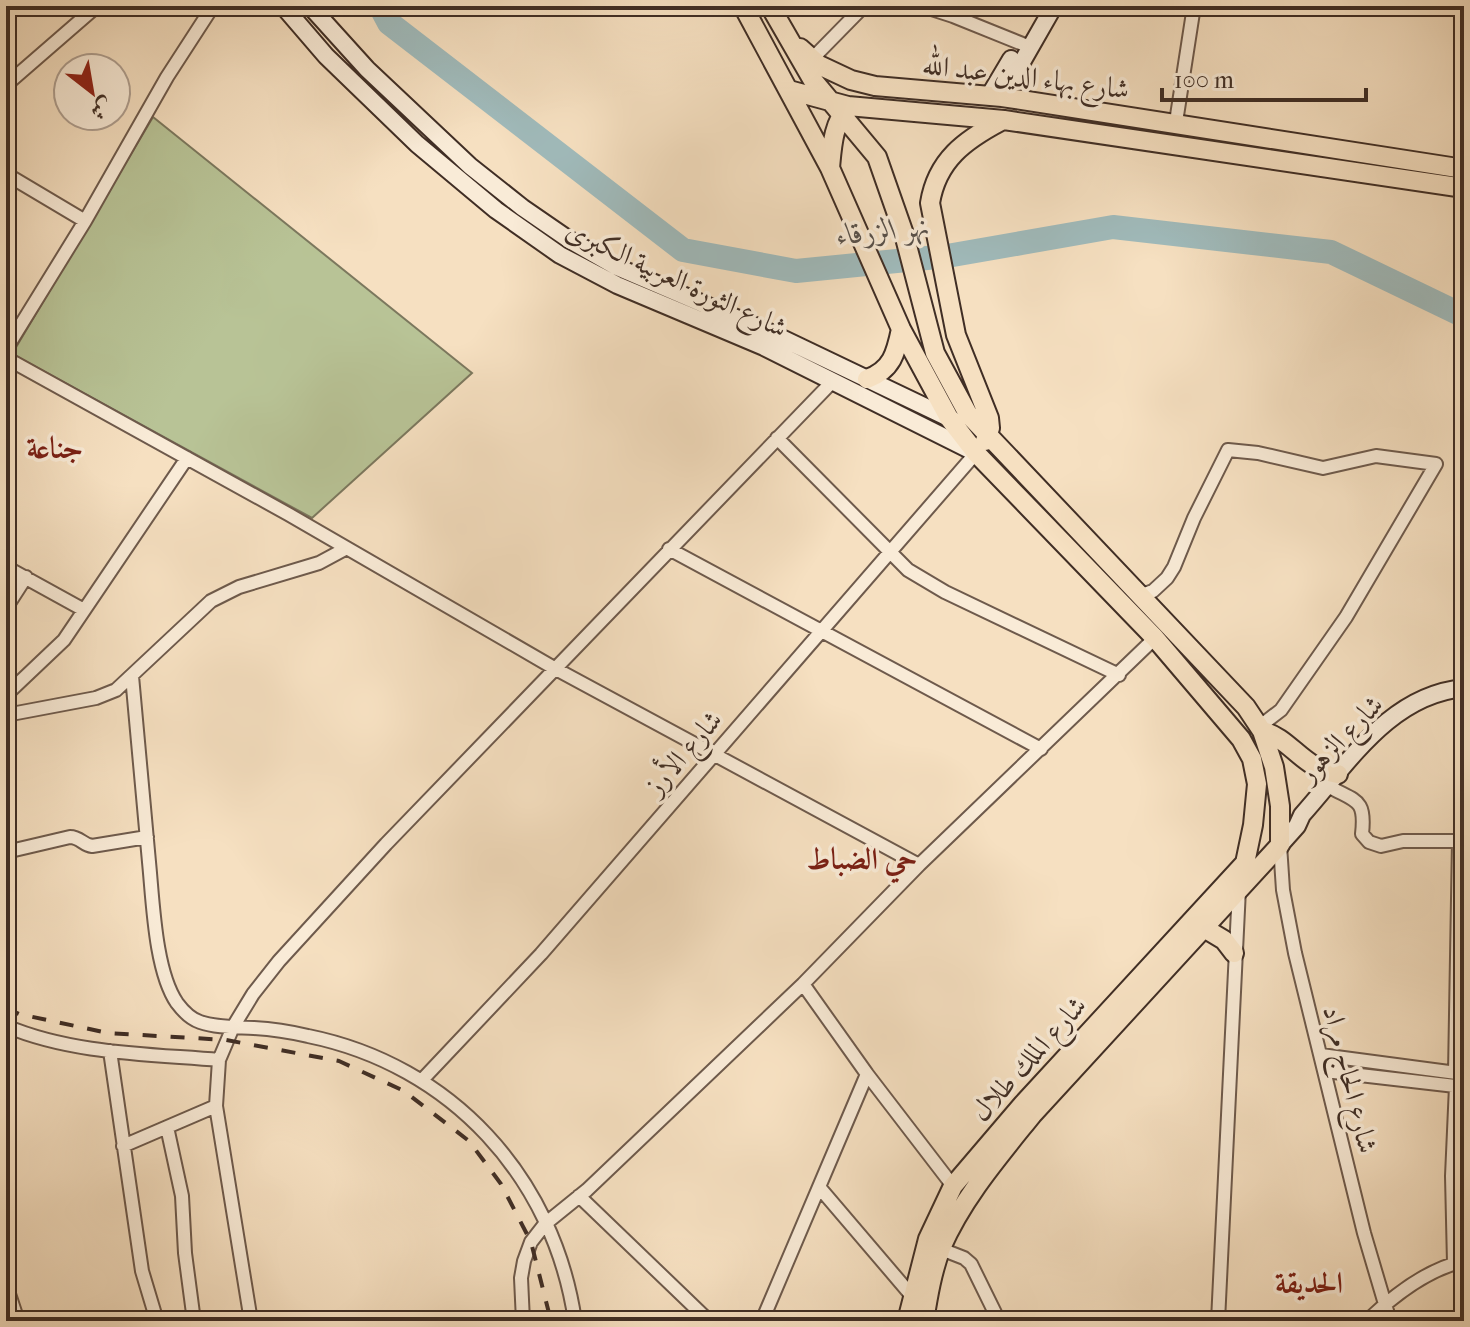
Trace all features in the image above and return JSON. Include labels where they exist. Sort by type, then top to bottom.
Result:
[{"type":"main road","name":"شارع الثورة العربية الكبرى","points":[[283,6],[326,56],[417,144],[496,210],[560,255],[617,285],[764,347],[976,453]]},
{"type":"main road","name":"شارع الثورة العربية الكبرى","points":[[310,6],[367,69],[470,166],[568,239],[617,267],[771,333],[988,437]]},
{"type":"main road","points":[[743,6],[830,168],[901,329],[949,418],[976,453],[1155,638],[1224,716],[1252,759],[1257,799],[1239,889]]},
{"type":"main road","points":[[770,6],[812,79],[840,108],[877,157],[904,234],[930,338],[942,370],[968,414],[1246,707],[1260,729],[1278,787],[1279,838]]},
{"type":"main road","points":[[1026,45],[1043,6]]},
{"type":"main road","points":[[996,96],[1026,45],[1054,6]]},
{"type":"main road","name":"شارع بهاء الدين عبد الله","points":[[786,34],[812,59],[851,80],[900,90],[996,96],[1464,169]]},
{"type":"main road","name":"شارع بهاء الدين عبد الله","points":[[789,90],[840,108],[1004,120],[1464,188]]},
{"type":"main road","points":[[840,108],[874,94],[900,90]]},
{"type":"main road","points":[[830,168],[840,108]]},
{"type":"main road","points":[[976,453],[988,437],[989,418],[964,359],[945,287],[930,203],[933,184],[951,157],[972,136],[1004,120]]},
{"type":"main road","points":[[867,379],[879,375],[893,361],[901,329]]},
{"type":"main road","name":"شارع الزهور","points":[[1279,838],[1297,826],[1302,815],[1393,715],[1443,690],[1464,688]]},
{"type":"main road","points":[[1260,729],[1333,780]]},
{"type":"main road","name":"شارع الملك طلال","points":[[907,1321],[928,1239],[953,1186],[1023,1104],[1244,863],[1279,838]]},
{"type":"main road","name":"شارع الملك طلال","points":[[924,1321],[932,1275],[941,1249],[968,1199],[1032,1115],[1239,889],[1279,838]]},
{"type":"main road","points":[[1204,928],[1224,940],[1234,953]]},
{"type":"street","points":[[6,85],[97,6]]},
{"type":"street","points":[[6,349],[85,221],[167,77],[213,6]]},
{"type":"street","points":[[812,59],[864,6]]},
{"type":"street","points":[[922,6],[1026,45]]},
{"type":"street","points":[[1176,122],[1194,6]]},
{"type":"street","points":[[6,174],[85,221]]},
{"type":"street","points":[[6,358],[554,668],[919,865]]},
{"type":"street","points":[[251,1321],[216,1106],[219,1060],[233,1027],[253,994],[279,961],[386,844],[832,382]]},
{"type":"street","points":[[777,438],[908,570],[945,592],[1119,675]]},
{"type":"street","points":[[1142,595],[1153,591],[1174,567],[1228,450],[1258,453],[1323,468],[1376,456],[1436,464],[1346,617],[1281,710],[1260,729]]},
{"type":"street","name":"شارع الأرز","points":[[422,1080],[541,954],[976,453]]},
{"type":"street","points":[[6,695],[64,640],[187,458]]},
{"type":"street","points":[[6,715],[96,698],[116,690],[190,619],[224,593],[301,570],[345,549]]},
{"type":"street","points":[[669,549],[1041,749]]},
{"type":"street","points":[[6,567],[84,610]]},
{"type":"street","points":[[6,608],[26,577]]},
{"type":"street","points":[[523,1321],[521,1278],[524,1261],[531,1242],[545,1224],[579,1196],[803,984],[919,865],[1155,638]]},
{"type":"street","points":[[132,676],[154,909],[165,982],[180,1007],[199,1022],[309,1036],[347,1047],[422,1080],[464,1112],[494,1141],[533,1195],[559,1257],[575,1318],[589,1321]]},
{"type":"street","points":[[1333,780],[1358,802],[1363,812],[1362,834],[1374,845],[1403,841],[1462,841],[1460,1080],[1452,1176],[1459,1262],[1418,1281],[1385,1303],[1367,1321]]},
{"type":"street","points":[[6,852],[70,837],[92,846],[147,837]]},
{"type":"street","name":"شارع الحاج مراد","points":[[1279,838],[1283,890],[1295,953],[1364,1233],[1390,1321]]},
{"type":"street","points":[[1218,1321],[1239,889]]},
{"type":"street","points":[[803,984],[953,1186]]},
{"type":"street","points":[[6,1026],[36,1039],[110,1051],[219,1060]]},
{"type":"street","points":[[110,1051],[142,1271],[157,1321]]},
{"type":"street","points":[[1321,1055],[1460,1080]]},
{"type":"street","points":[[1325,1071],[1460,1080]]},
{"type":"street","points":[[762,1321],[867,1074]]},
{"type":"street","points":[[123,1146],[216,1106]]},
{"type":"street","points":[[167,1127],[182,1196],[185,1253],[194,1321]]},
{"type":"street","points":[[819,1187],[912,1296]]},
{"type":"street","points":[[579,1196],[709,1321]]},
{"type":"street","points":[[941,1249],[971,1264],[999,1321]]},
{"type":"street","points":[[6,1285],[18,1321]]},
{"type":"green space","points":[[153,117],[472,373],[312,518],[12,354]]},
{"type":"waterway","name":"نهر الزرقاء","points":[[380,6],[389,23],[683,250],[796,271],[947,256],[1113,227],[1331,252],[1464,316]]},
{"type":"railway","points":[[6,1008],[19,1014],[108,1033],[226,1040],[339,1061],[404,1091],[469,1141],[501,1184],[531,1242],[551,1321]]},
{"type":"district","name":"جناعة","points":[[55,448]]},
{"type":"district","name":"حي الضباط","points":[[862,859]]},
{"type":"district","name":"الحديقة","points":[[1309,1283]]}]
